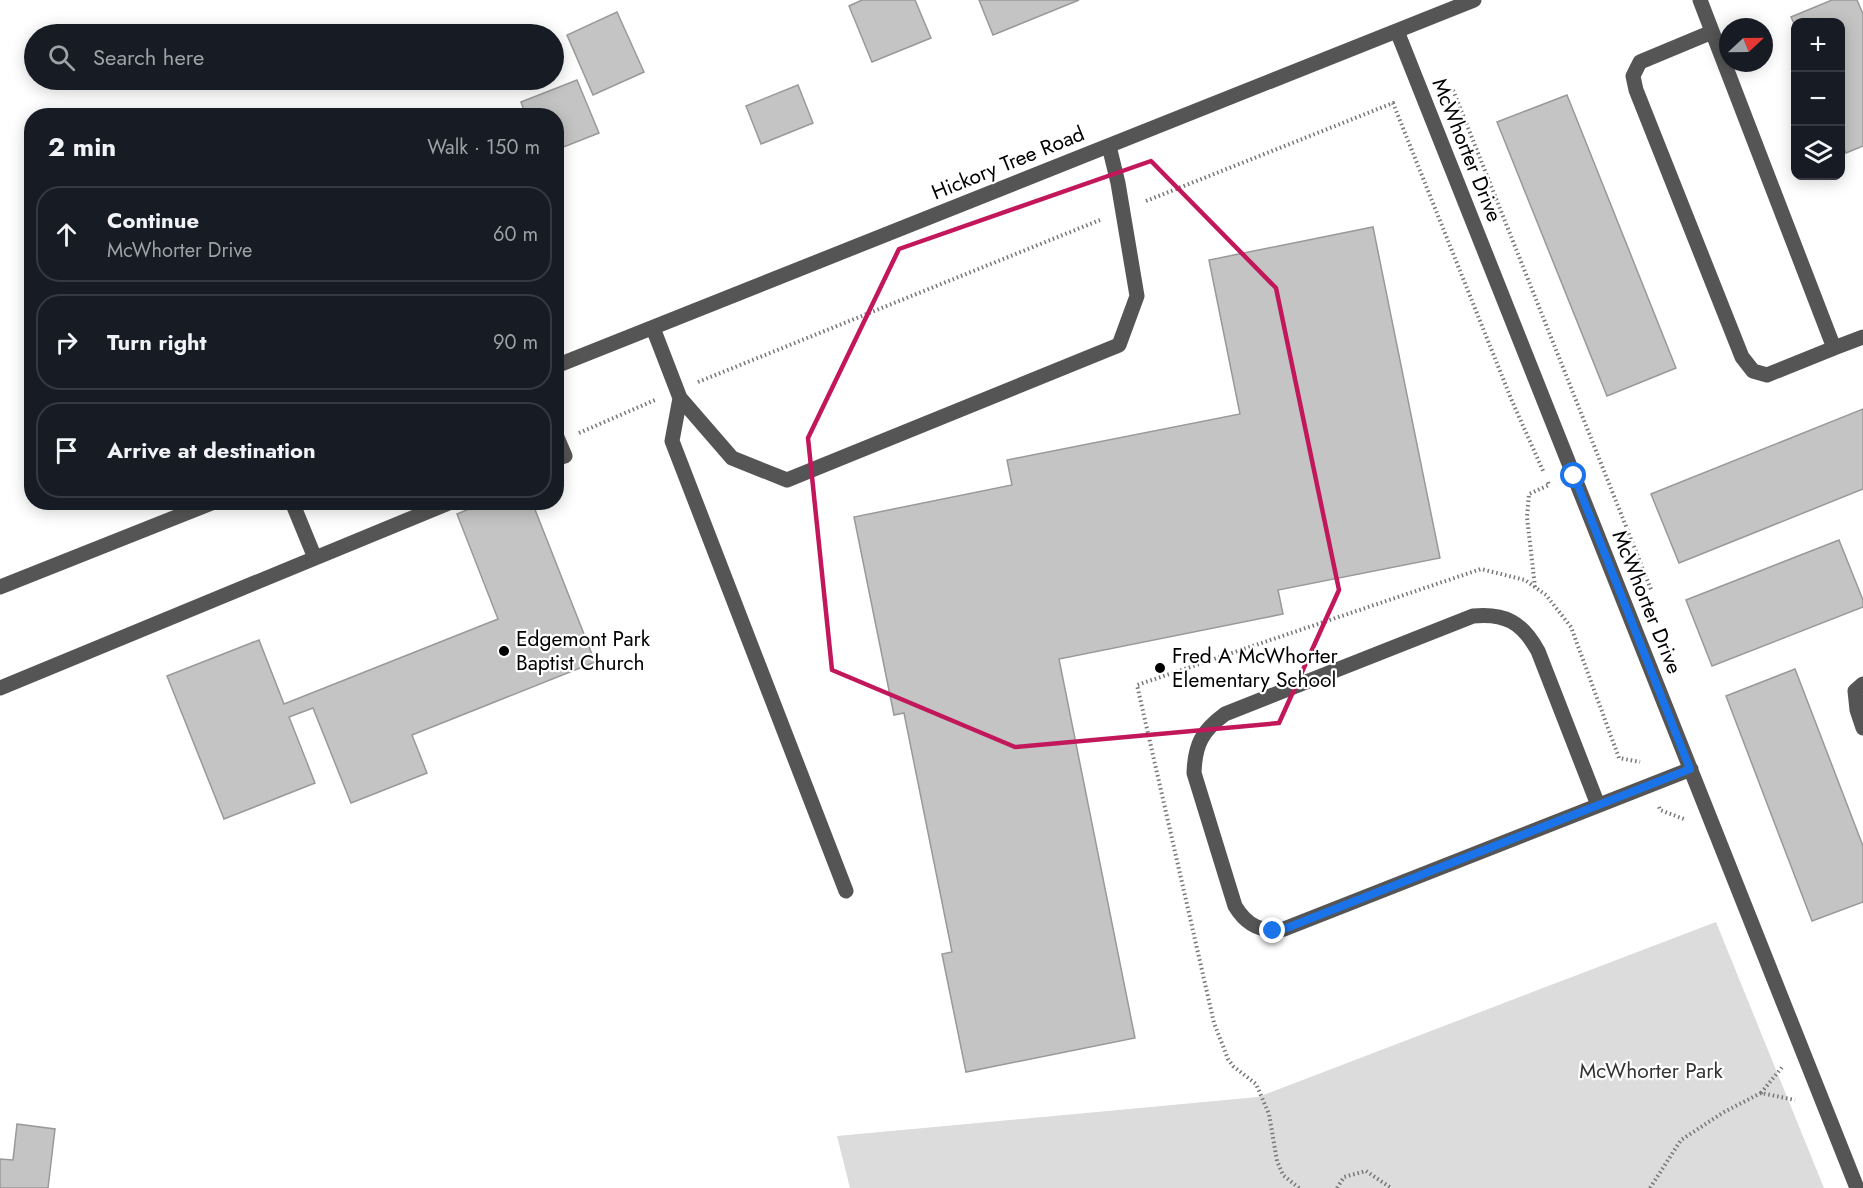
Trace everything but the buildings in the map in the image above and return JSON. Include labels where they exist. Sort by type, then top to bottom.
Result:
[{"type":"street","name":"Hickory Tree Road","points":[[564,363],[1474,0]]},
{"type":"street","points":[[1700,0],[1834,348]]},
{"type":"street","name":"McWhorter Drive","points":[[1397,31],[1857,1188]]},
{"type":"street","points":[[1712,32],[1640,62],[1633,76],[1636,90],[1742,357],[1753,371],[1767,375],[1863,337]]},
{"type":"street","points":[[653,327],[680,398],[732,458],[787,480],[1119,345],[1137,296],[1118,183],[1109,146]]},
{"type":"street","points":[[680,398],[672,441],[846,891]]},
{"type":"street","points":[[0,587],[194,510]]},
{"type":"street","points":[[295,510],[315,558]]},
{"type":"street","points":[[0,688],[432,510]]},
{"type":"street","points":[[1598,805],[1538,651],[1530,637],[1518,625],[1504,618],[1489,615],[1473,616],[1225,714],[1210,725],[1200,739],[1194,755],[1194,773],[1235,906],[1241,916],[1261,930],[1273,931],[1284,929],[1690,769]]},
{"type":"street","points":[[1863,684],[1856,691],[1857,710],[1863,728]]},
{"type":"path","points":[[1453,90],[1652,592]]},
{"type":"path","points":[[1299,1188],[1283,1175],[1277,1161],[1269,1114],[1256,1083],[1233,1066],[1228,1059],[1214,1023],[1137,685],[1481,569],[1525,580],[1546,596],[1570,627],[1619,758],[1642,763],[1650,785]]},
{"type":"path","points":[[1650,1188],[1681,1140],[1724,1112],[1761,1093],[1784,1065]]},
{"type":"path","points":[[1761,1093],[1797,1100]]},
{"type":"path","points":[[1337,1188],[1344,1177],[1366,1171],[1391,1188]]},
{"type":"highlighted area","points":[[1151,161],[1276,288],[1339,590],[1279,723],[1015,747],[832,670],[808,438],[899,249]]},
{"type":"green space","name":"McWhorter Park","points":[[1716,922],[1824,1188],[850,1188],[837,1136],[1258,1097]]},
{"type":"place","name":"Edgemont Park Baptist Church","points":[[504,651]]},
{"type":"place","name":"Fred A McWhorter Elementary School","points":[[1160,668]]},
{"type":"route","points":[[1273,931],[1284,929],[1690,769],[1574,476]]}]
